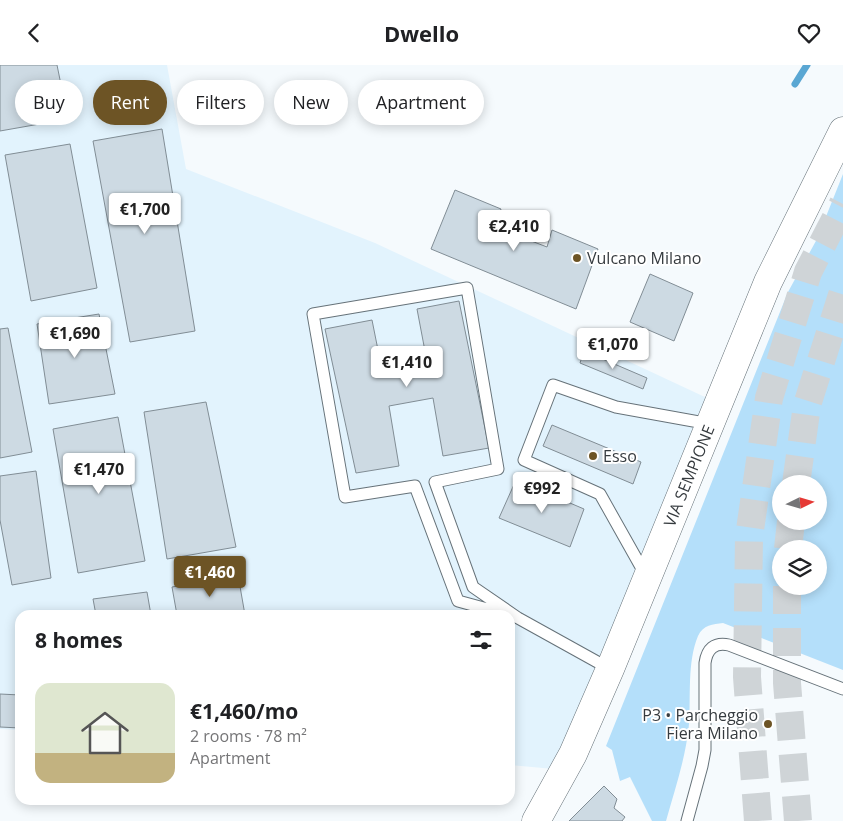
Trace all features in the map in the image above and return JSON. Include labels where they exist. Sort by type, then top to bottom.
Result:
[{"type":"main road","name":"VIA SEMPIONE","points":[[536,821],[573,754],[610,669],[768,282],[843,131]]},
{"type":"lane","points":[[490,610],[458,601],[415,487],[345,497],[313,314],[467,288],[498,469],[435,482],[474,587],[504,610]]},
{"type":"lane","points":[[648,579],[600,493],[524,460],[546,402],[553,385],[616,407],[710,424]]},
{"type":"lane","points":[[515,618],[610,669]]},
{"type":"lane","points":[[687,821],[705,750],[705,663],[710,649],[722,643],[729,645],[843,689]]},
{"type":"shaded area","points":[[0,65],[167,65],[186,169],[375,243],[707,398],[554,769],[515,765],[515,610],[15,610],[15,730],[0,729]]},
{"type":"shaded area","points":[[843,174],[843,670],[723,623],[705,627],[698,636],[692,657],[689,724],[680,773],[666,821],[652,821],[630,777],[620,781],[612,750],[606,746],[788,292],[817,239]]},
{"type":"building","points":[[0,65],[57,65],[60,80],[15,80],[15,125],[34,125],[0,131]]},
{"type":"building","points":[[162,129],[195,331],[130,342],[93,141]]},
{"type":"building","points":[[70,144],[97,288],[31,301],[5,155]]},
{"type":"building","points":[[455,190],[501,209],[495,227],[547,247],[552,230],[598,249],[576,309],[431,249]]},
{"type":"building","points":[[650,274],[693,293],[674,341],[630,322]]},
{"type":"building","points":[[459,301],[489,448],[443,456],[433,398],[389,406],[399,466],[356,473],[325,329],[372,320],[383,375],[428,367],[417,309]]},
{"type":"building","points":[[99,314],[115,394],[49,404],[37,324]]},
{"type":"building","points":[[8,328],[32,452],[0,458],[0,329]]},
{"type":"building","points":[[584,351],[647,378],[643,389],[580,363]]},
{"type":"building","points":[[206,402],[236,547],[167,559],[144,412]]},
{"type":"building","points":[[118,417],[145,561],[78,573],[53,429]]},
{"type":"building","points":[[552,425],[641,462],[633,484],[543,446]]},
{"type":"building","points":[[36,471],[51,578],[12,585],[0,520],[0,476]]},
{"type":"building","points":[[516,480],[584,509],[570,547],[499,518]]},
{"type":"building","points":[[238,575],[244,610],[176,610],[172,587]]},
{"type":"building","points":[[147,592],[150,610],[95,610],[93,599]]},
{"type":"building","points":[[0,694],[15,695],[15,728],[0,727]]},
{"type":"building","points":[[604,786],[617,799],[614,808],[625,817],[622,821],[569,821]]},
{"type":"waterway","points":[[795,84],[807,65]]},
{"type":"tunnel","points":[[758,821],[747,677],[749,537],[769,398],[808,272],[843,204]]},
{"type":"tunnel","points":[[797,475],[807,405],[843,292]]},
{"type":"tunnel","points":[[789,540],[790,530]]},
{"type":"tunnel","points":[[787,595],[787,683],[798,821]]},
{"type":"place","name":"Vulcano Milano","points":[[577,258]]},
{"type":"place","name":"Esso","points":[[593,456]]},
{"type":"place","name":"P3 • Parcheggio Fiera Milano","points":[[768,724]]}]
